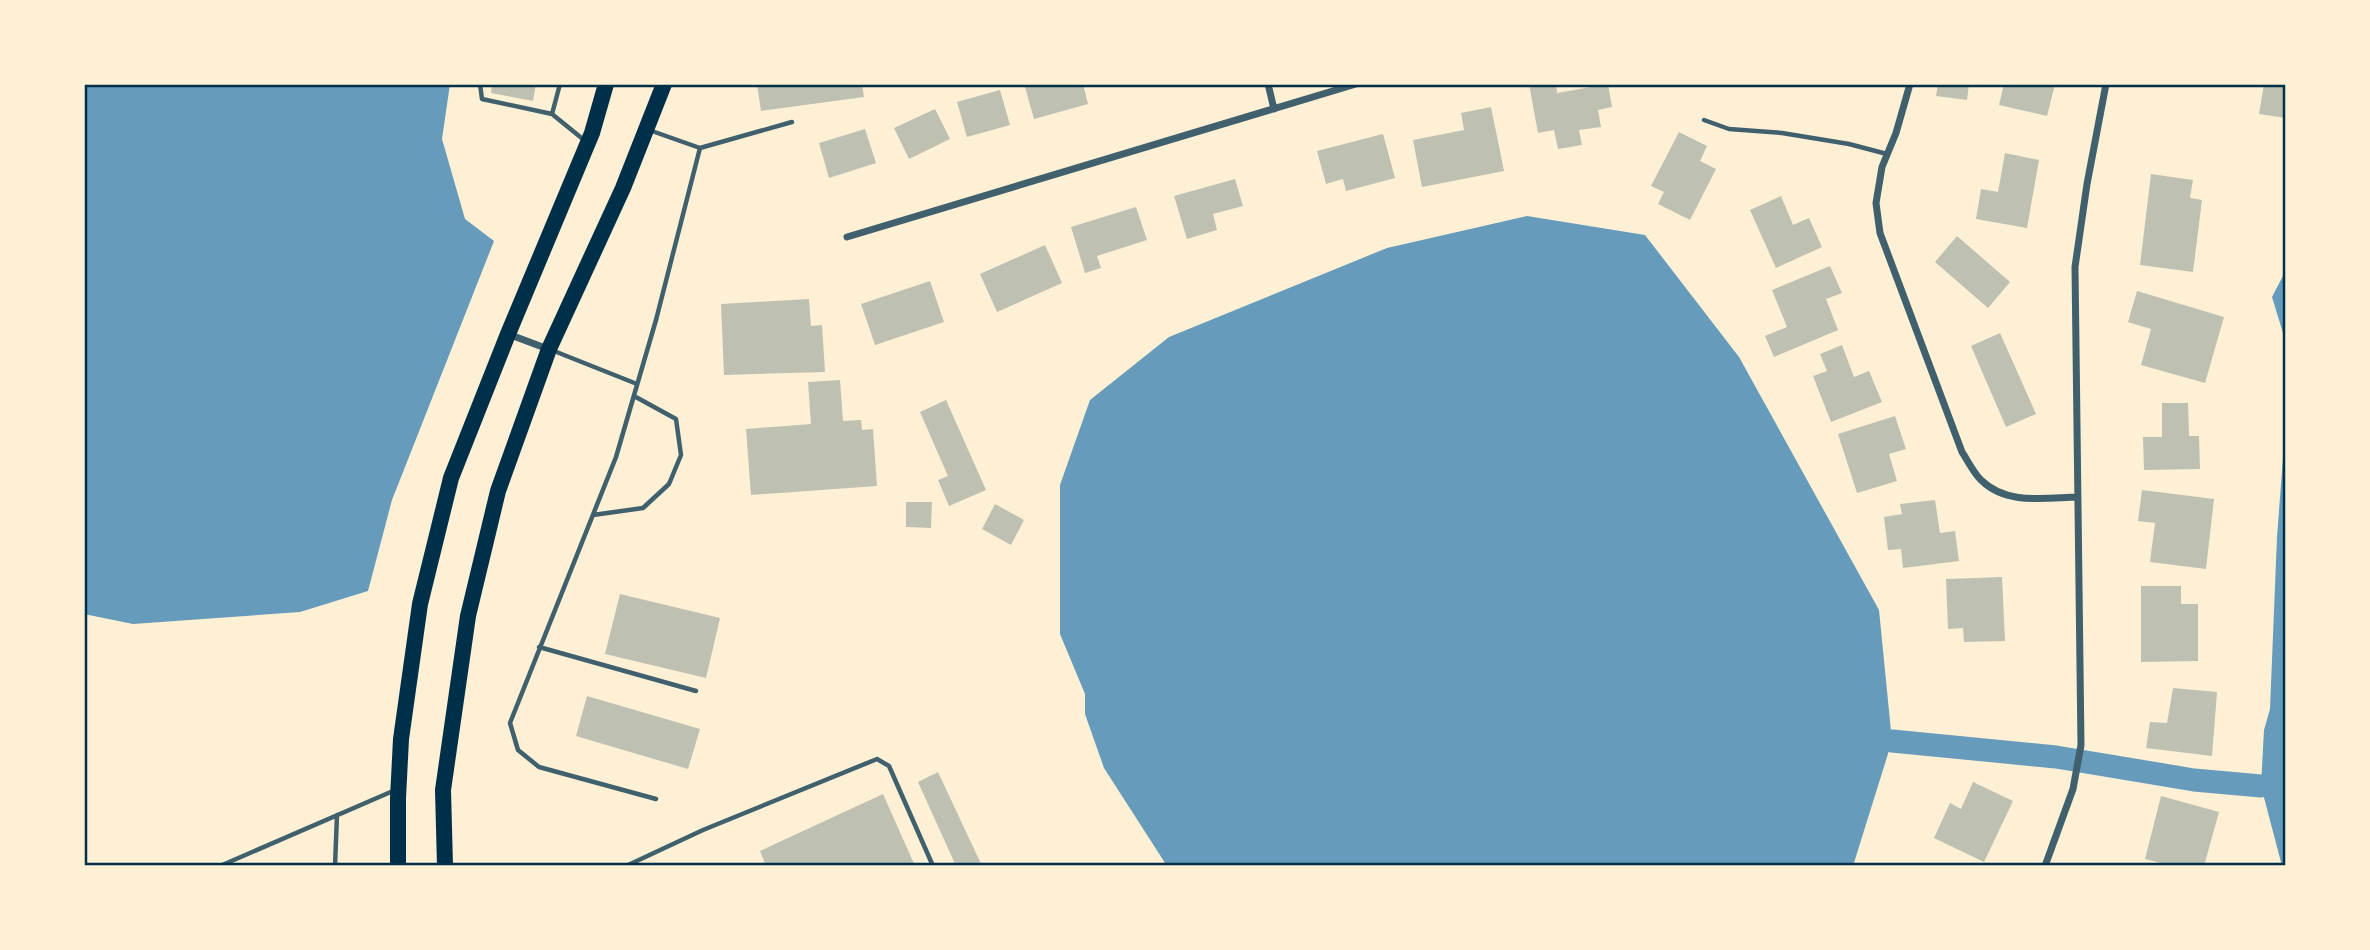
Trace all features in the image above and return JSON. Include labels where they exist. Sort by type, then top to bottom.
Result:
[{"type":"main road","points":[[398,866],[401,739],[420,604],[451,478],[588,144],[606,84]]},
{"type":"main road","points":[[445,866],[443,790],[468,616],[498,491],[549,349],[623,188],[664,84]]},
{"type":"street","points":[[1268,84],[1274,109]]},
{"type":"street","points":[[847,237],[1356,84]]},
{"type":"street","points":[[1910,84],[1896,133],[1882,167],[1876,203],[1880,233],[1962,452],[1979,478],[1996,492],[2017,498],[2077,497]]},
{"type":"street","points":[[2045,866],[2073,789],[2081,745],[2076,267],[2087,184],[2106,84]]},
{"type":"street","points":[[508,334],[549,349]]},
{"type":"lane","points":[[480,84],[482,99],[552,114],[588,144]]},
{"type":"lane","points":[[552,114],[560,84]]},
{"type":"lane","points":[[1704,120],[1729,129],[1782,132],[1849,144],[1888,155]]},
{"type":"lane","points":[[647,129],[700,148],[792,122]]},
{"type":"lane","points":[[656,799],[539,767],[518,750],[510,723],[616,457],[656,320],[700,148]]},
{"type":"lane","points":[[549,349],[638,384]]},
{"type":"lane","points":[[592,515],[643,508],[669,484],[681,455],[676,419],[634,396]]},
{"type":"lane","points":[[539,647],[696,691]]},
{"type":"lane","points":[[626,866],[703,830],[877,759],[890,766],[933,866]]},
{"type":"lane","points":[[220,866],[398,789]]},
{"type":"lane","points":[[335,866],[337,816]]},
{"type":"water","points":[[84,84],[450,84],[442,139],[465,219],[494,241],[392,500],[368,591],[300,612],[133,624],[84,614]]},
{"type":"water","points":[[1527,216],[1645,235],[1739,357],[1879,610],[1892,741],[1853,866],[1167,866],[1104,768],[1085,714],[1085,694],[1060,634],[1060,485],[1090,400],[1169,337],[1387,248]]},
{"type":"water","points":[[2286,270],[2286,343],[2272,297]]},
{"type":"water","points":[[2286,418],[2286,866],[2282,866],[2261,786],[2264,730],[2270,709],[2277,537]]},
{"type":"building","points":[[492,84],[536,84],[533,101],[491,93]]},
{"type":"building","points":[[757,84],[862,84],[864,97],[761,111]]},
{"type":"building","points":[[1034,84],[1083,84],[1088,104],[1034,119],[1025,87]]},
{"type":"building","points":[[1529,84],[1556,84],[1557,93],[1608,84],[1612,107],[1598,110],[1601,127],[1579,130],[1582,145],[1558,149],[1554,130],[1538,133]]},
{"type":"building","points":[[1938,84],[1969,84],[1967,100],[1936,96]]},
{"type":"building","points":[[2004,84],[2055,84],[2047,116],[1999,105]]},
{"type":"building","points":[[2264,84],[2286,84],[2286,118],[2259,114]]},
{"type":"building","points":[[1000,90],[1010,125],[967,137],[957,102]]},
{"type":"building","points":[[1491,107],[1504,171],[1422,187],[1413,140],[1464,130],[1461,113]]},
{"type":"building","points":[[935,109],[950,139],[909,159],[894,128]]},
{"type":"building","points":[[865,129],[876,163],[829,178],[819,143]]},
{"type":"building","points":[[1679,132],[1707,146],[1700,161],[1716,169],[1690,220],[1658,204],[1664,192],[1651,186]]},
{"type":"building","points":[[1383,134],[1395,178],[1346,191],[1343,179],[1326,184],[1317,151]]},
{"type":"building","points":[[2005,153],[2039,160],[2027,228],[1976,219],[1981,189],[1998,192]]},
{"type":"building","points":[[2151,174],[2193,180],[2190,198],[2202,200],[2193,272],[2140,265]]},
{"type":"building","points":[[1235,179],[1243,206],[1213,214],[1217,230],[1187,239],[1174,196]]},
{"type":"building","points":[[1781,196],[1793,225],[1809,218],[1822,247],[1776,268],[1750,210]]},
{"type":"building","points":[[1136,207],[1147,240],[1097,256],[1101,268],[1085,273],[1071,227]]},
{"type":"building","points":[[1957,236],[2010,282],[1988,308],[1935,262]]},
{"type":"building","points":[[1045,245],[1062,283],[997,312],[980,274]]},
{"type":"building","points":[[1830,266],[1842,293],[1826,299],[1838,330],[1774,357],[1765,336],[1787,327],[1772,290]]},
{"type":"building","points":[[930,281],[944,322],[875,345],[861,304]]},
{"type":"building","points":[[2137,291],[2224,317],[2205,383],[2141,365],[2151,329],[2128,322]]},
{"type":"building","points":[[809,299],[811,326],[822,325],[825,372],[724,375],[721,304]]},
{"type":"building","points":[[2000,333],[2036,414],[2006,427],[1971,346]]},
{"type":"building","points":[[1842,345],[1854,377],[1869,371],[1882,402],[1831,422],[1813,376],[1827,371],[1820,354]]},
{"type":"building","points":[[840,380],[843,421],[861,420],[862,430],[873,429],[877,486],[751,495],[746,429],[811,424],[808,382]]},
{"type":"building","points":[[946,400],[986,490],[949,506],[938,480],[948,476],[920,412]]},
{"type":"building","points":[[2162,403],[2188,403],[2189,436],[2199,436],[2200,469],[2144,470],[2143,437],[2162,437]]},
{"type":"building","points":[[1895,416],[1906,449],[1889,454],[1897,481],[1857,493],[1838,434]]},
{"type":"building","points":[[2142,490],[2214,499],[2206,569],[2150,562],[2155,523],[2138,521]]},
{"type":"building","points":[[1935,500],[1940,533],[1955,531],[1959,561],[1903,568],[1901,549],[1888,550],[1884,517],[1902,514],[1900,504]]},
{"type":"building","points":[[906,502],[932,502],[931,528],[906,527]]},
{"type":"building","points":[[995,504],[1024,520],[1011,545],[982,529]]},
{"type":"building","points":[[2002,577],[2005,641],[1964,642],[1963,628],[1948,629],[1946,579]]},
{"type":"building","points":[[2141,586],[2181,586],[2181,604],[2198,604],[2198,661],[2141,662]]},
{"type":"building","points":[[620,594],[720,618],[706,678],[605,654]]},
{"type":"building","points":[[2173,688],[2217,692],[2212,756],[2146,748],[2150,722],[2167,723]]},
{"type":"building","points":[[587,696],[700,729],[688,769],[576,736]]},
{"type":"building","points":[[938,772],[982,866],[956,866],[918,782]]},
{"type":"building","points":[[1973,782],[2013,801],[1984,862],[1934,838],[1950,803],[1961,809]]},
{"type":"building","points":[[883,794],[915,866],[766,866],[760,851]]},
{"type":"building","points":[[2161,796],[2219,812],[2204,866],[2172,866],[2145,859]]},
{"type":"waterway","points":[[1892,741],[2056,757],[2194,780],[2261,786]]}]
